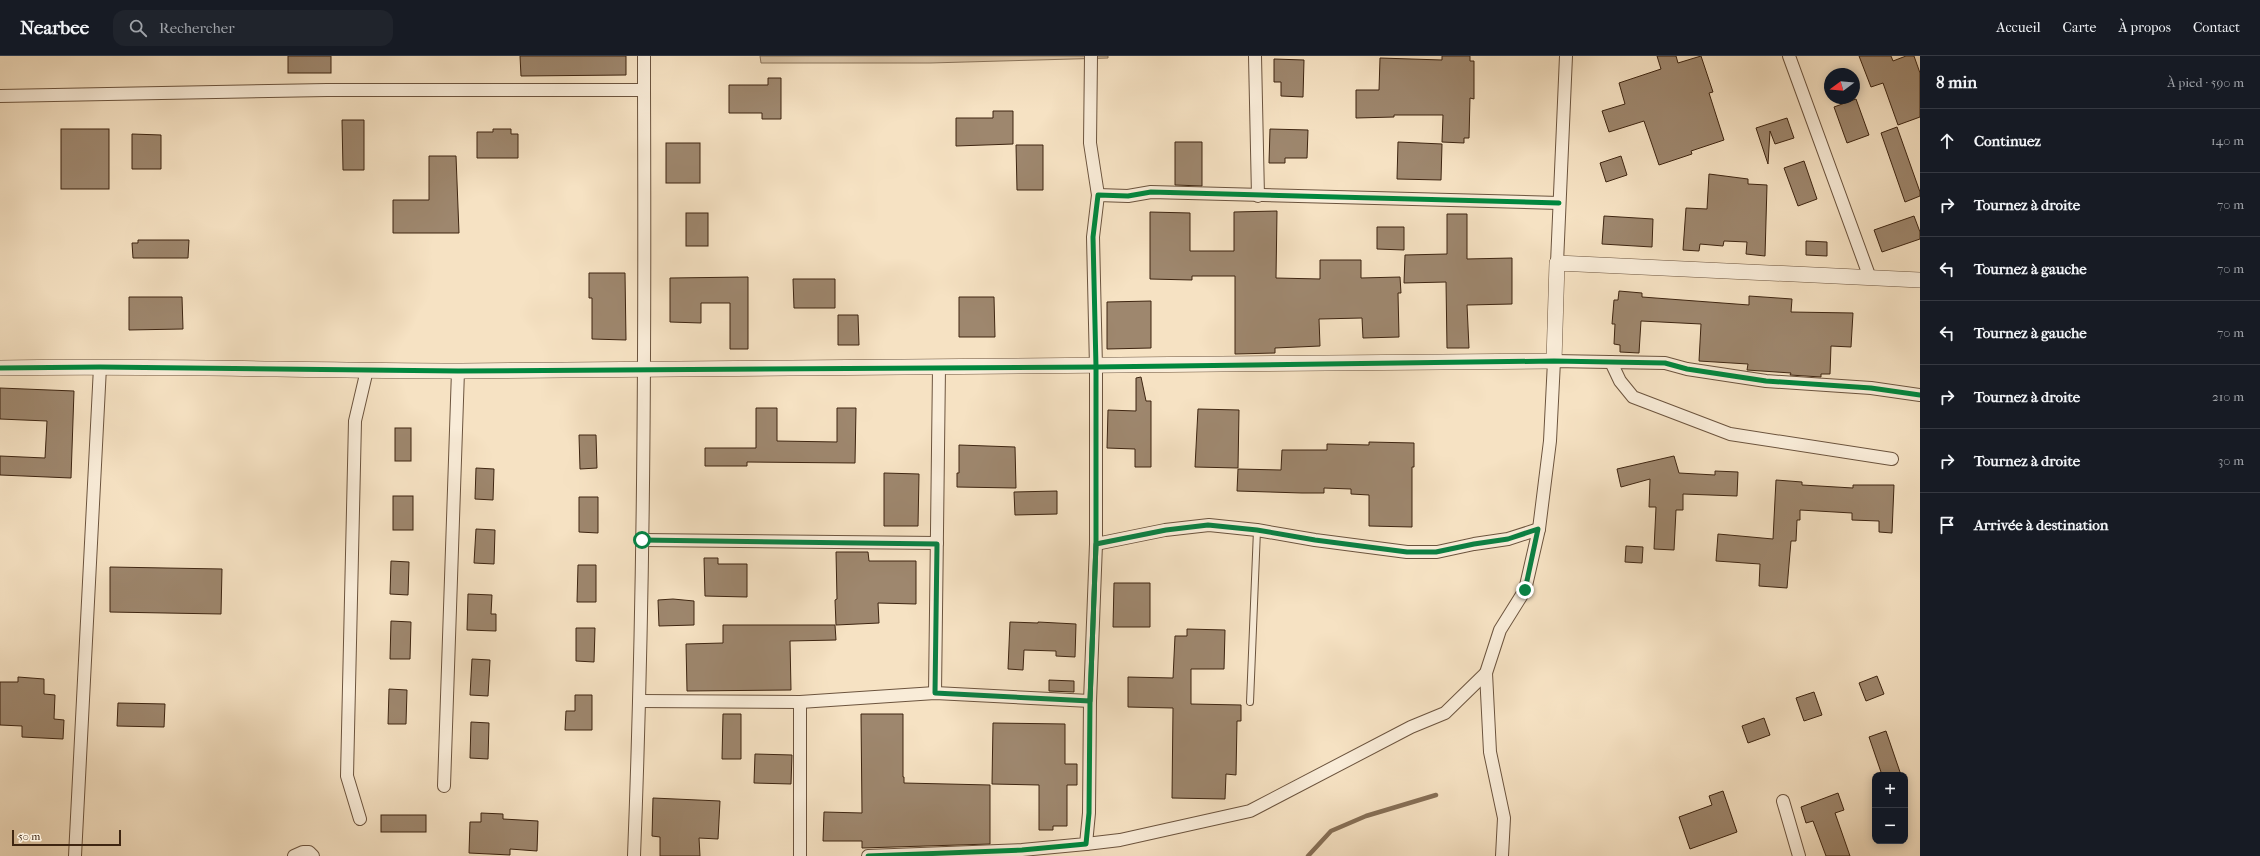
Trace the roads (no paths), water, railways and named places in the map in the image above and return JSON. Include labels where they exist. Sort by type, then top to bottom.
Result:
[{"type":"street","points":[[634,856],[640,701],[645,368],[644,56]]},
{"type":"street","points":[[1086,844],[1089,813],[1090,701],[1096,544],[1096,367],[1093,237],[1098,195],[1090,143],[1091,56]]},
{"type":"street","points":[[1255,56],[1258,196]]},
{"type":"street","points":[[1502,856],[1504,818],[1490,752],[1486,673],[1500,630],[1525,590],[1538,529],[1550,441],[1566,56]]},
{"type":"street","points":[[1789,56],[1870,278]]},
{"type":"street","points":[[0,96],[335,90],[644,90]]},
{"type":"street","points":[[1098,195],[1128,196],[1151,192],[1559,204]]},
{"type":"street","points":[[1557,264],[1920,280]]},
{"type":"street","points":[[0,368],[100,366],[458,371],[645,368],[1096,367],[1554,361],[1665,363],[1687,369],[1766,381],[1871,388],[1920,395]]},
{"type":"street","points":[[1611,362],[1620,381],[1633,397],[1730,434],[1892,460]]},
{"type":"street","points":[[75,856],[100,366]]},
{"type":"street","points":[[935,693],[939,368]]},
{"type":"street","points":[[360,819],[347,776],[354,421],[367,370]]},
{"type":"street","points":[[444,786],[458,371]]},
{"type":"street","points":[[1096,544],[1166,530],[1208,525],[1257,530],[1315,540],[1407,552],[1436,552],[1508,539],[1538,529]]},
{"type":"street","points":[[642,540],[937,544]]},
{"type":"street","points":[[868,856],[1022,850],[1120,840],[1250,811],[1411,727],[1445,713],[1486,673]]},
{"type":"street","points":[[640,701],[800,702],[935,693],[1090,701]]},
{"type":"street","points":[[800,702],[800,856]]},
{"type":"street","points":[[1783,801],[1799,856]]},
{"type":"street","points":[[294,856],[303,852],[309,852],[313,856]]},
{"type":"lane","points":[[1250,702],[1257,530]]},
{"type":"waterway","points":[[1308,856],[1331,831],[1366,816],[1436,795]]}]
